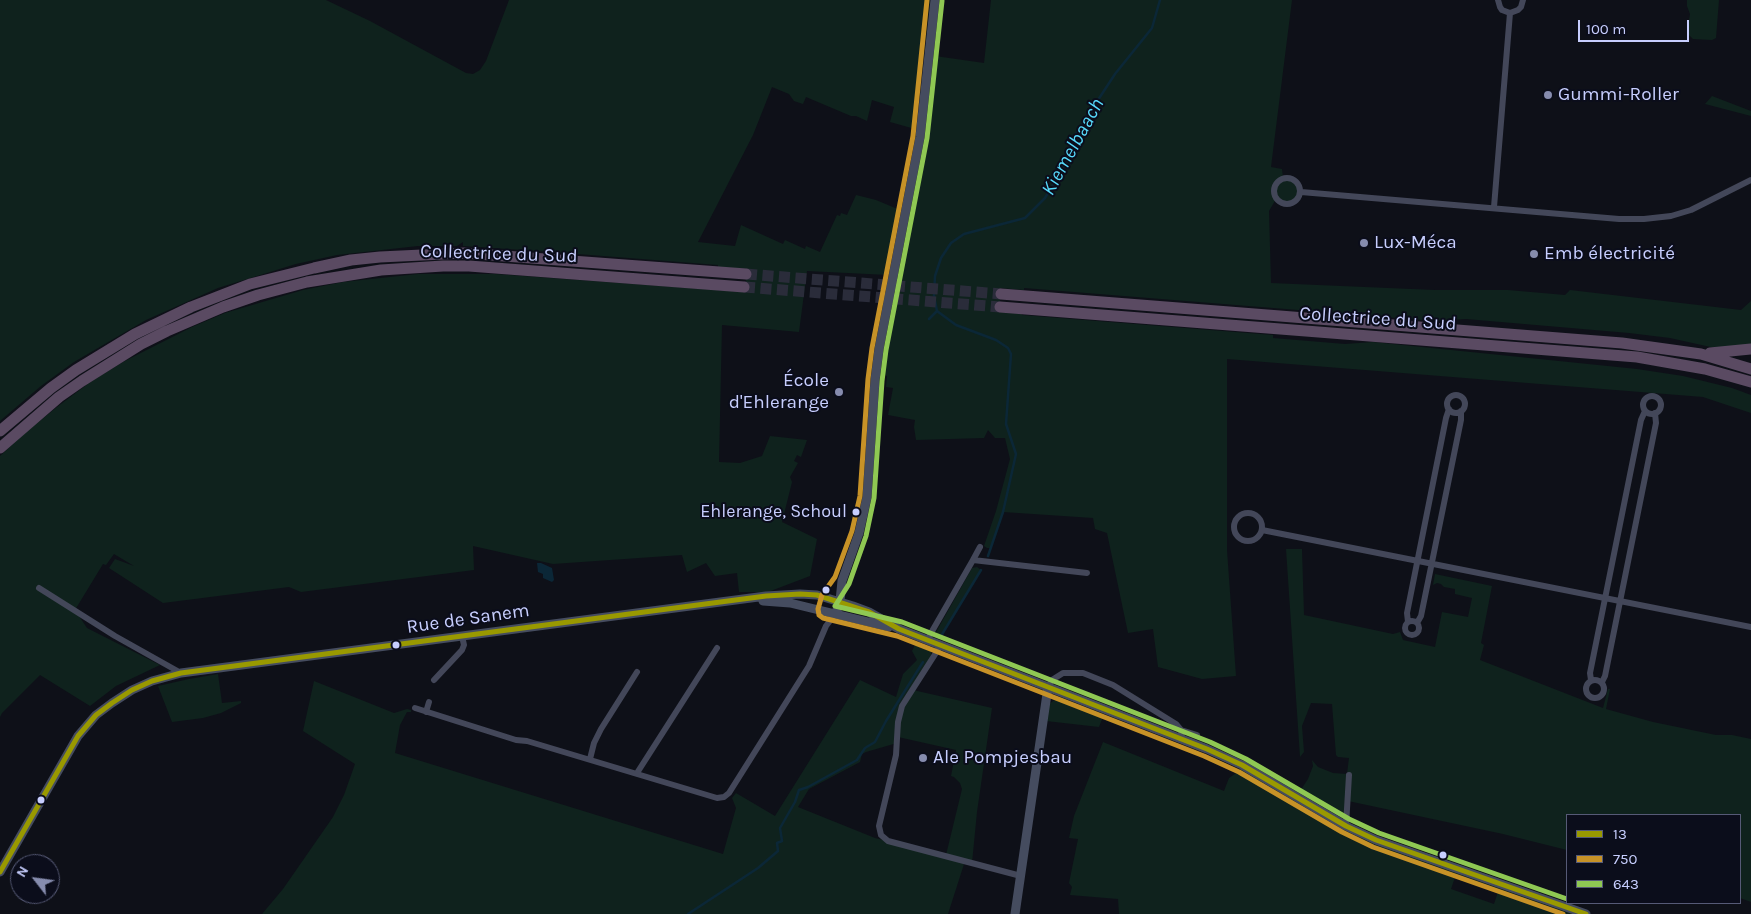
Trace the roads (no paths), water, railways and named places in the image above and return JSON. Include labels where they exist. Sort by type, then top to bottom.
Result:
[{"type":"highway","name":"Collectrice du Sud","points":[[0,431],[51,388],[76,370],[112,347],[162,320],[250,284],[332,264],[380,257],[464,253],[746,274]]},
{"type":"highway","name":"Collectrice du Sud","points":[[0,448],[59,397],[141,344],[223,307],[307,282],[381,270],[469,266],[744,287]]},
{"type":"highway","name":"Collectrice du Sud","points":[[1001,294],[1622,343],[1700,354],[1751,369]]},
{"type":"highway","name":"Collectrice du Sud","points":[[1000,307],[1637,357],[1706,368],[1750,382]]},
{"type":"highway","points":[[1700,354],[1751,349]]},
{"type":"main road","points":[[836,613],[840,601],[842,581],[859,533],[868,497],[879,349],[920,137],[936,0]]},
{"type":"main road","points":[[825,610],[829,598],[842,581]]},
{"type":"main road","name":"Rue de Sanem","points":[[0,872],[68,751],[96,715],[132,690],[152,681],[181,673],[791,594],[816,595],[840,601],[869,612],[899,629]]},
{"type":"main road","name":"Rue de Sanem","points":[[730,601],[773,601],[825,610],[899,629]]},
{"type":"main road","points":[[899,629],[1048,687],[1182,735],[1242,766],[1346,826],[1376,840],[1586,914]]},
{"type":"main road","points":[[1015,914],[1048,687]]},
{"type":"street","points":[[1498,0],[1502,10],[1510,13],[1518,10],[1523,0]]},
{"type":"street","points":[[1494,207],[1510,13]]},
{"type":"street","points":[[1287,178],[1298,183],[1301,192],[1295,202],[1283,204],[1276,199],[1274,191],[1280,180],[1287,178]]},
{"type":"street","points":[[1301,192],[1619,219],[1644,219],[1671,216],[1691,210],[1751,180]]},
{"type":"street","points":[[1452,396],[1463,398],[1465,404],[1461,411],[1461,420],[1432,564],[1421,616],[1417,623],[1419,630],[1412,636],[1404,630],[1408,622],[1407,613],[1444,427],[1450,409],[1448,401],[1452,396]]},
{"type":"street","points":[[1591,680],[1590,673],[1605,598],[1641,420],[1645,411],[1644,400],[1649,396],[1655,396],[1659,400],[1660,406],[1656,412],[1656,423],[1605,676],[1602,682],[1604,691],[1601,697],[1594,698],[1589,696],[1586,691],[1586,684],[1591,680],[1597,679],[1602,682]]},
{"type":"street","points":[[1450,409],[1454,412],[1461,411]]},
{"type":"street","points":[[1645,411],[1650,413],[1656,412]]},
{"type":"street","points":[[1252,513],[1259,518],[1262,530],[1253,540],[1243,540],[1236,534],[1234,525],[1238,516],[1252,513]]},
{"type":"street","points":[[1262,530],[1751,627]]},
{"type":"street","points":[[927,640],[980,547]]},
{"type":"street","points":[[973,560],[1087,573]]},
{"type":"street","points":[[39,588],[115,636],[181,673]]},
{"type":"street","points":[[825,610],[826,626]]},
{"type":"street","points":[[414,708],[516,740],[527,740],[717,798],[724,797],[729,793],[809,666],[826,626],[836,613]]},
{"type":"street","points":[[1408,622],[1413,621],[1417,623]]},
{"type":"street","points":[[434,680],[462,650],[464,644],[462,636]]},
{"type":"street","points":[[941,645],[902,706],[898,722],[896,755],[879,826],[881,834],[888,842],[1021,876]]},
{"type":"street","points":[[637,773],[717,648]]},
{"type":"street","points":[[590,759],[594,743],[601,729],[637,672]]},
{"type":"street","points":[[1048,687],[1052,680],[1062,673],[1083,673],[1113,685],[1176,724],[1182,735],[1197,735]]},
{"type":"street","points":[[426,712],[429,702]]},
{"type":"street","points":[[1346,826],[1349,775]]},
{"type":"water","points":[[537,563],[552,568],[554,580],[552,582],[543,578],[543,574],[538,572]]},
{"type":"waterway","name":"Kiemelbaach","points":[[988,556],[1003,512],[1016,454],[1006,424],[1011,354],[1008,348],[996,340],[956,325],[937,311],[934,296],[935,276],[941,258],[951,243],[964,234],[1025,218],[1045,198],[1068,160],[1077,132],[1115,74],[1152,28],[1160,0]]},
{"type":"waterway","points":[[929,319],[937,311]]},
{"type":"waterway","points":[[941,636],[981,570]]},
{"type":"waterway","points":[[688,914],[758,868],[778,851],[777,843],[782,841],[780,828],[795,802],[799,790],[857,760],[865,748],[875,742],[923,662]]},
{"type":"tunnel","points":[[746,274],[1001,294]]},
{"type":"tunnel","points":[[744,287],[1000,307]]},
{"type":"place","name":"Gummi-Roller","points":[[1548,95]]},
{"type":"place","name":"Lux-Méca","points":[[1364,243]]},
{"type":"place","name":"Emb électricité","points":[[1534,254]]},
{"type":"place","name":"École d'Ehlerange","points":[[839,392]]},
{"type":"place","name":"Ehlerange, Schoul","points":[[856,512]]},
{"type":"place","name":"Ale Pompjesbau","points":[[923,758]]}]
